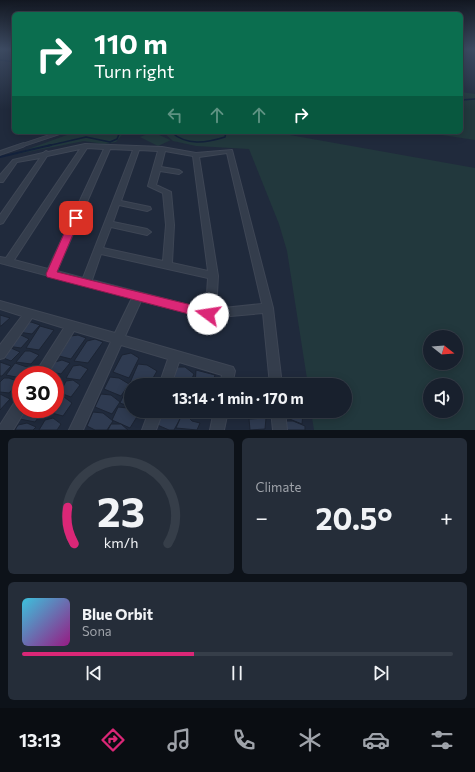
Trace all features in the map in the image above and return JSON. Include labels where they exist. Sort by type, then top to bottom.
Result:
[{"type":"street","points":[[85,146],[4,261],[208,314],[268,308]]},
{"type":"street","points":[[0,180],[15,161],[46,153],[85,146],[162,149],[196,155],[230,151],[268,308],[275,378]]},
{"type":"street","points":[[51,274],[107,148]]},
{"type":"street","points":[[86,283],[136,148]]},
{"type":"street","points":[[162,149],[152,186],[167,192],[170,225],[167,266]]},
{"type":"street","points":[[0,220],[46,153]]},
{"type":"street","points":[[196,155],[213,276],[212,294],[208,314]]},
{"type":"street","points":[[156,168],[179,172]]},
{"type":"street","points":[[116,202],[148,209]]},
{"type":"street","points":[[108,224],[147,232]]},
{"type":"street","points":[[98,250],[213,276]]},
{"type":"street","points":[[76,430],[138,296]]},
{"type":"street","points":[[0,305],[229,371],[228,378]]},
{"type":"street","points":[[0,354],[29,314]]},
{"type":"street","points":[[46,366],[71,326]]},
{"type":"street","points":[[166,378],[174,355]]},
{"type":"street","points":[[5,430],[13,418]]},
{"type":"street","points":[[149,430],[153,418]]},
{"type":"street","points":[[217,430],[220,418]]},
{"type":"street","points":[[279,418],[280,430]]},
{"type":"lane","points":[[0,153],[56,134]]},
{"type":"green space","points":[[463,92],[475,94],[475,140],[435,134],[463,134]]},
{"type":"green space","points":[[70,134],[122,134],[116,142],[104,144],[84,141],[12,155]]},
{"type":"green space","points":[[148,134],[157,134],[171,140],[158,146],[140,137]]},
{"type":"green space","points":[[165,134],[284,134],[475,168],[475,430],[314,430],[312,418],[352,418],[352,378],[307,378],[287,251],[279,224],[249,149],[196,146],[173,141]]},
{"type":"building","points":[[0,315],[10,318],[1,326],[0,326]]},
{"type":"building","points":[[26,322],[40,325],[32,334],[18,332]]},
{"type":"building","points":[[40,326],[54,330],[39,350],[26,348]]},
{"type":"building","points":[[15,335],[21,335],[29,339],[21,348],[7,346]]},
{"type":"building","points":[[78,335],[86,338],[71,359],[59,356],[71,336]]},
{"type":"building","points":[[95,339],[103,342],[88,363],[74,361],[87,341]]},
{"type":"building","points":[[6,348],[11,348],[20,352],[11,361],[1,357]]},
{"type":"building","points":[[25,351],[30,351],[39,355],[31,364],[16,362]]},
{"type":"building","points":[[131,353],[139,358],[129,378],[113,372],[122,355]]},
{"type":"building","points":[[62,360],[70,363],[64,370],[64,366],[52,366],[55,362]]},
{"type":"building","points":[[0,362],[11,366],[2,376],[0,376]]},
{"type":"building","points":[[15,363],[24,366],[13,366]]},
{"type":"building","points":[[138,364],[147,365],[157,371],[153,378],[132,378]]},
{"type":"building","points":[[80,365],[88,369],[80,380],[66,378],[73,366]]},
{"type":"building","points":[[12,367],[12,376],[6,375]]},
{"type":"building","points":[[176,367],[185,367],[194,374],[192,378],[171,378]]},
{"type":"building","points":[[196,370],[215,375],[214,378],[195,378]]},
{"type":"building","points":[[110,377],[119,378],[124,381],[124,392],[121,396],[104,389]]},
{"type":"building","points":[[4,378],[12,379],[12,390],[9,393],[0,392],[0,382]]},
{"type":"building","points":[[73,380],[80,385],[71,397],[64,394],[64,385],[66,381]]},
{"type":"building","points":[[0,394],[10,399],[0,410]]},
{"type":"building","points":[[101,394],[111,395],[120,402],[112,414],[95,407]]},
{"type":"building","points":[[124,394],[124,404],[120,403]]},
{"type":"building","points":[[64,397],[72,403],[64,415]]},
{"type":"building","points":[[118,407],[124,408],[124,418],[136,418],[130,428],[112,420]]},
{"type":"building","points":[[93,412],[103,413],[113,421],[107,430],[95,430],[87,426]]},
{"type":"building","points":[[21,418],[38,418],[35,422],[20,419]]},
{"type":"building","points":[[53,418],[61,424],[57,430],[39,430],[45,420]]},
{"type":"building","points":[[157,418],[180,419],[174,430],[169,430],[155,424]]},
{"type":"building","points":[[180,418],[189,418],[192,421],[200,423],[197,430],[176,428]]},
{"type":"building","points":[[266,418],[265,429],[250,430],[249,419]]},
{"type":"building","points":[[287,418],[303,418],[302,424]]},
{"type":"building","points":[[283,421],[293,421],[305,426],[305,430],[284,430]]},
{"type":"building","points":[[27,423],[36,427],[33,430],[15,430],[18,425]]},
{"type":"building","points":[[111,424],[121,424],[128,430],[108,430]]},
{"type":"waterway","points":[[463,100],[475,99]]},
{"type":"waterway","points":[[47,146],[86,137],[110,142],[117,139],[119,134]]},
{"type":"waterway","points":[[174,134],[184,140],[197,142],[211,141],[225,137],[226,134]]},
{"type":"waterway","points":[[0,157],[51,145]]},
{"type":"route","points":[[76,218],[51,274],[208,314]]}]
